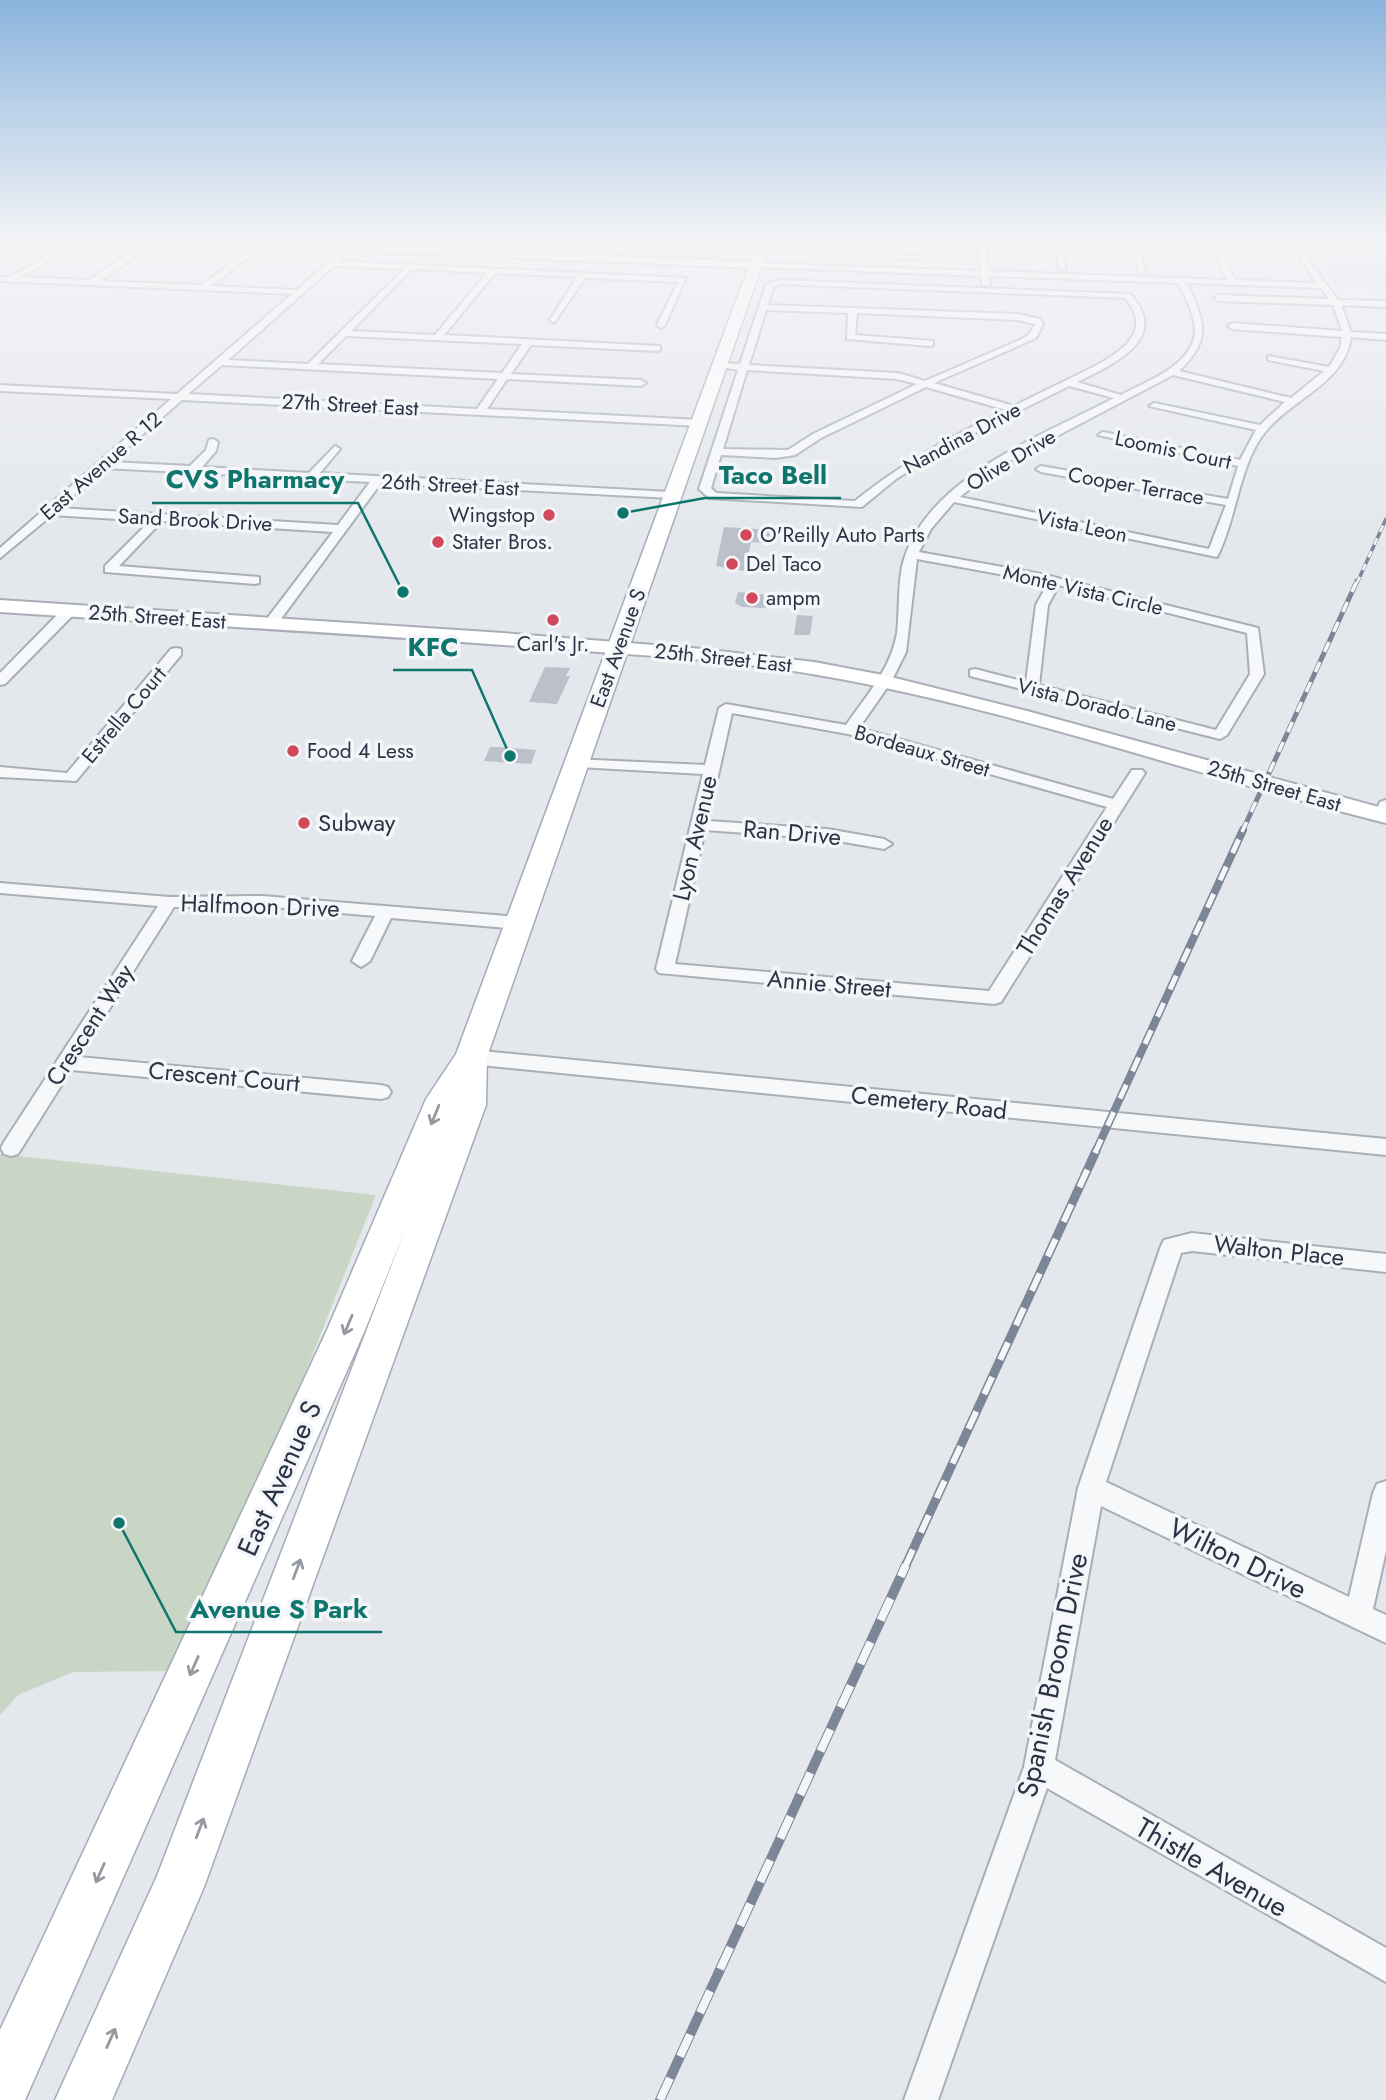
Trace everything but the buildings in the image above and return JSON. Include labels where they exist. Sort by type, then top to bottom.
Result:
[{"type":"main road","name":"East Avenue S","points":[[0,2092],[346,1330],[442,1099],[471,1057],[730,337]]},
{"type":"main road","name":"25th Street East","points":[[0,606],[617,649],[814,668],[883,681],[1020,715],[1385,812]]},
{"type":"main road","name":"East Avenue S","points":[[83,2100],[178,1887],[471,1105],[471,1057]]},
{"type":"street","name":"East Avenue R 12","points":[[0,554],[247,337]]},
{"type":"street","points":[[310,367],[340,337]]},
{"type":"street","points":[[438,337],[657,348]]},
{"type":"street","points":[[753,337],[716,452],[776,455],[791,453],[817,436],[1029,337]]},
{"type":"street","points":[[850,337],[930,343]]},
{"type":"street","name":"Nandina Drive","points":[[716,452],[705,489],[713,496],[859,505],[910,464],[1112,361],[1138,337]]},
{"type":"street","name":"Olive Drive","points":[[850,730],[898,656],[903,637],[907,573],[913,555],[935,516],[951,498],[990,467],[1172,372],[1186,360],[1200,337]]},
{"type":"street","points":[[1232,503],[1243,464],[1261,428],[1332,370],[1343,353],[1346,337]]},
{"type":"street","points":[[480,412],[527,342]]},
{"type":"street","points":[[1271,358],[1332,370]]},
{"type":"street","points":[[219,362],[641,383]]},
{"type":"street","points":[[720,366],[880,374],[928,383],[1015,409]]},
{"type":"street","points":[[1172,372],[1292,401]]},
{"type":"street","points":[[1069,383],[1122,398]]},
{"type":"street","name":"27th Street East","points":[[0,388],[700,423]]},
{"type":"street","points":[[1154,406],[1261,428]]},
{"type":"street","name":"Loomis Court","points":[[1103,435],[1243,464]]},
{"type":"street","points":[[192,471],[211,451],[214,442]]},
{"type":"street","points":[[310,478],[335,449]]},
{"type":"street","name":"26th Street East","points":[[102,466],[671,495]]},
{"type":"street","name":"Cooper Terrace","points":[[1041,469],[1232,503]]},
{"type":"street","points":[[270,624],[377,481]]},
{"type":"street","name":"Vista Leon","points":[[951,498],[1213,554],[1232,503]]},
{"type":"street","name":"Sand Brook Drive","points":[[50,511],[340,529]]},
{"type":"street","points":[[159,518],[109,569],[255,580]]},
{"type":"street","name":"Monte Vista Circle","points":[[913,555],[1055,582],[1253,631],[1256,674],[1220,736]]},
{"type":"street","points":[[1032,689],[1042,605],[1055,582]]},
{"type":"street","points":[[0,681],[69,611]]},
{"type":"street","name":"Estrella Court","points":[[0,772],[71,778],[176,652]]},
{"type":"street","name":"Vista Dorado Lane","points":[[975,673],[1220,736]]},
{"type":"street","name":"Bordeaux Street","points":[[726,708],[850,730],[1116,806]]},
{"type":"street","name":"Lyon Avenue","points":[[665,969],[726,708]]},
{"type":"street","points":[[578,762],[711,770]]},
{"type":"street","name":"Thomas Avenue","points":[[994,998],[1137,773]]},
{"type":"street","name":"Ran Drive","points":[[699,825],[827,834],[884,844]]},
{"type":"street","name":"Halfmoon Drive","points":[[0,888],[169,902],[262,901],[520,923]]},
{"type":"street","name":"Crescent Way","points":[[11,1148],[169,902]]},
{"type":"street","points":[[361,961],[385,913]]},
{"type":"street","name":"Annie Street","points":[[665,969],[994,998]]},
{"type":"street","name":"Cemetery Road","points":[[471,1057],[1386,1147]]},
{"type":"street","name":"Crescent Court","points":[[66,1063],[381,1092]]},
{"type":"street","name":"Walton Place","points":[[1172,1246],[1192,1242],[1386,1263]]},
{"type":"street","name":"Spanish Broom Drive","points":[[921,2100],[1039,1767],[1091,1488],[1172,1246]]},
{"type":"street","name":"Wilton Drive","points":[[1091,1488],[1386,1629]]},
{"type":"street","points":[[1358,1615],[1386,1493]]},
{"type":"street","name":"Thistle Avenue","points":[[1039,1767],[1386,1966]]},
{"type":"green space","points":[[0,1154],[376,1195],[304,1376],[172,1671],[73,1672],[18,1695],[0,1715]]},
{"type":"railway","points":[[1357,583],[1386,519]]},
{"type":"railway","points":[[1242,832],[1357,581]]},
{"type":"railway","points":[[1095,1153],[1243,830]]},
{"type":"railway","points":[[905,1567],[1096,1151]]},
{"type":"railway","points":[[660,2100],[906,1565]]},
{"type":"place","name":"Taco Bell","points":[[623,513]]},
{"type":"place","name":"Wingstop","points":[[549,515]]},
{"type":"place","name":"O'Reilly Auto Parts","points":[[746,535]]},
{"type":"place","name":"Stater Bros.","points":[[438,542]]},
{"type":"place","name":"Del Taco","points":[[732,564]]},
{"type":"place","name":"CVS Pharmacy","points":[[403,592]]},
{"type":"place","name":"ampm","points":[[752,598]]},
{"type":"place","name":"Carl's Jr.","points":[[553,620]]},
{"type":"place","name":"Food 4 Less","points":[[293,751]]},
{"type":"place","name":"KFC","points":[[510,756]]},
{"type":"place","name":"Subway","points":[[304,823]]},
{"type":"place","name":"Avenue S Park","points":[[119,1523]]}]
